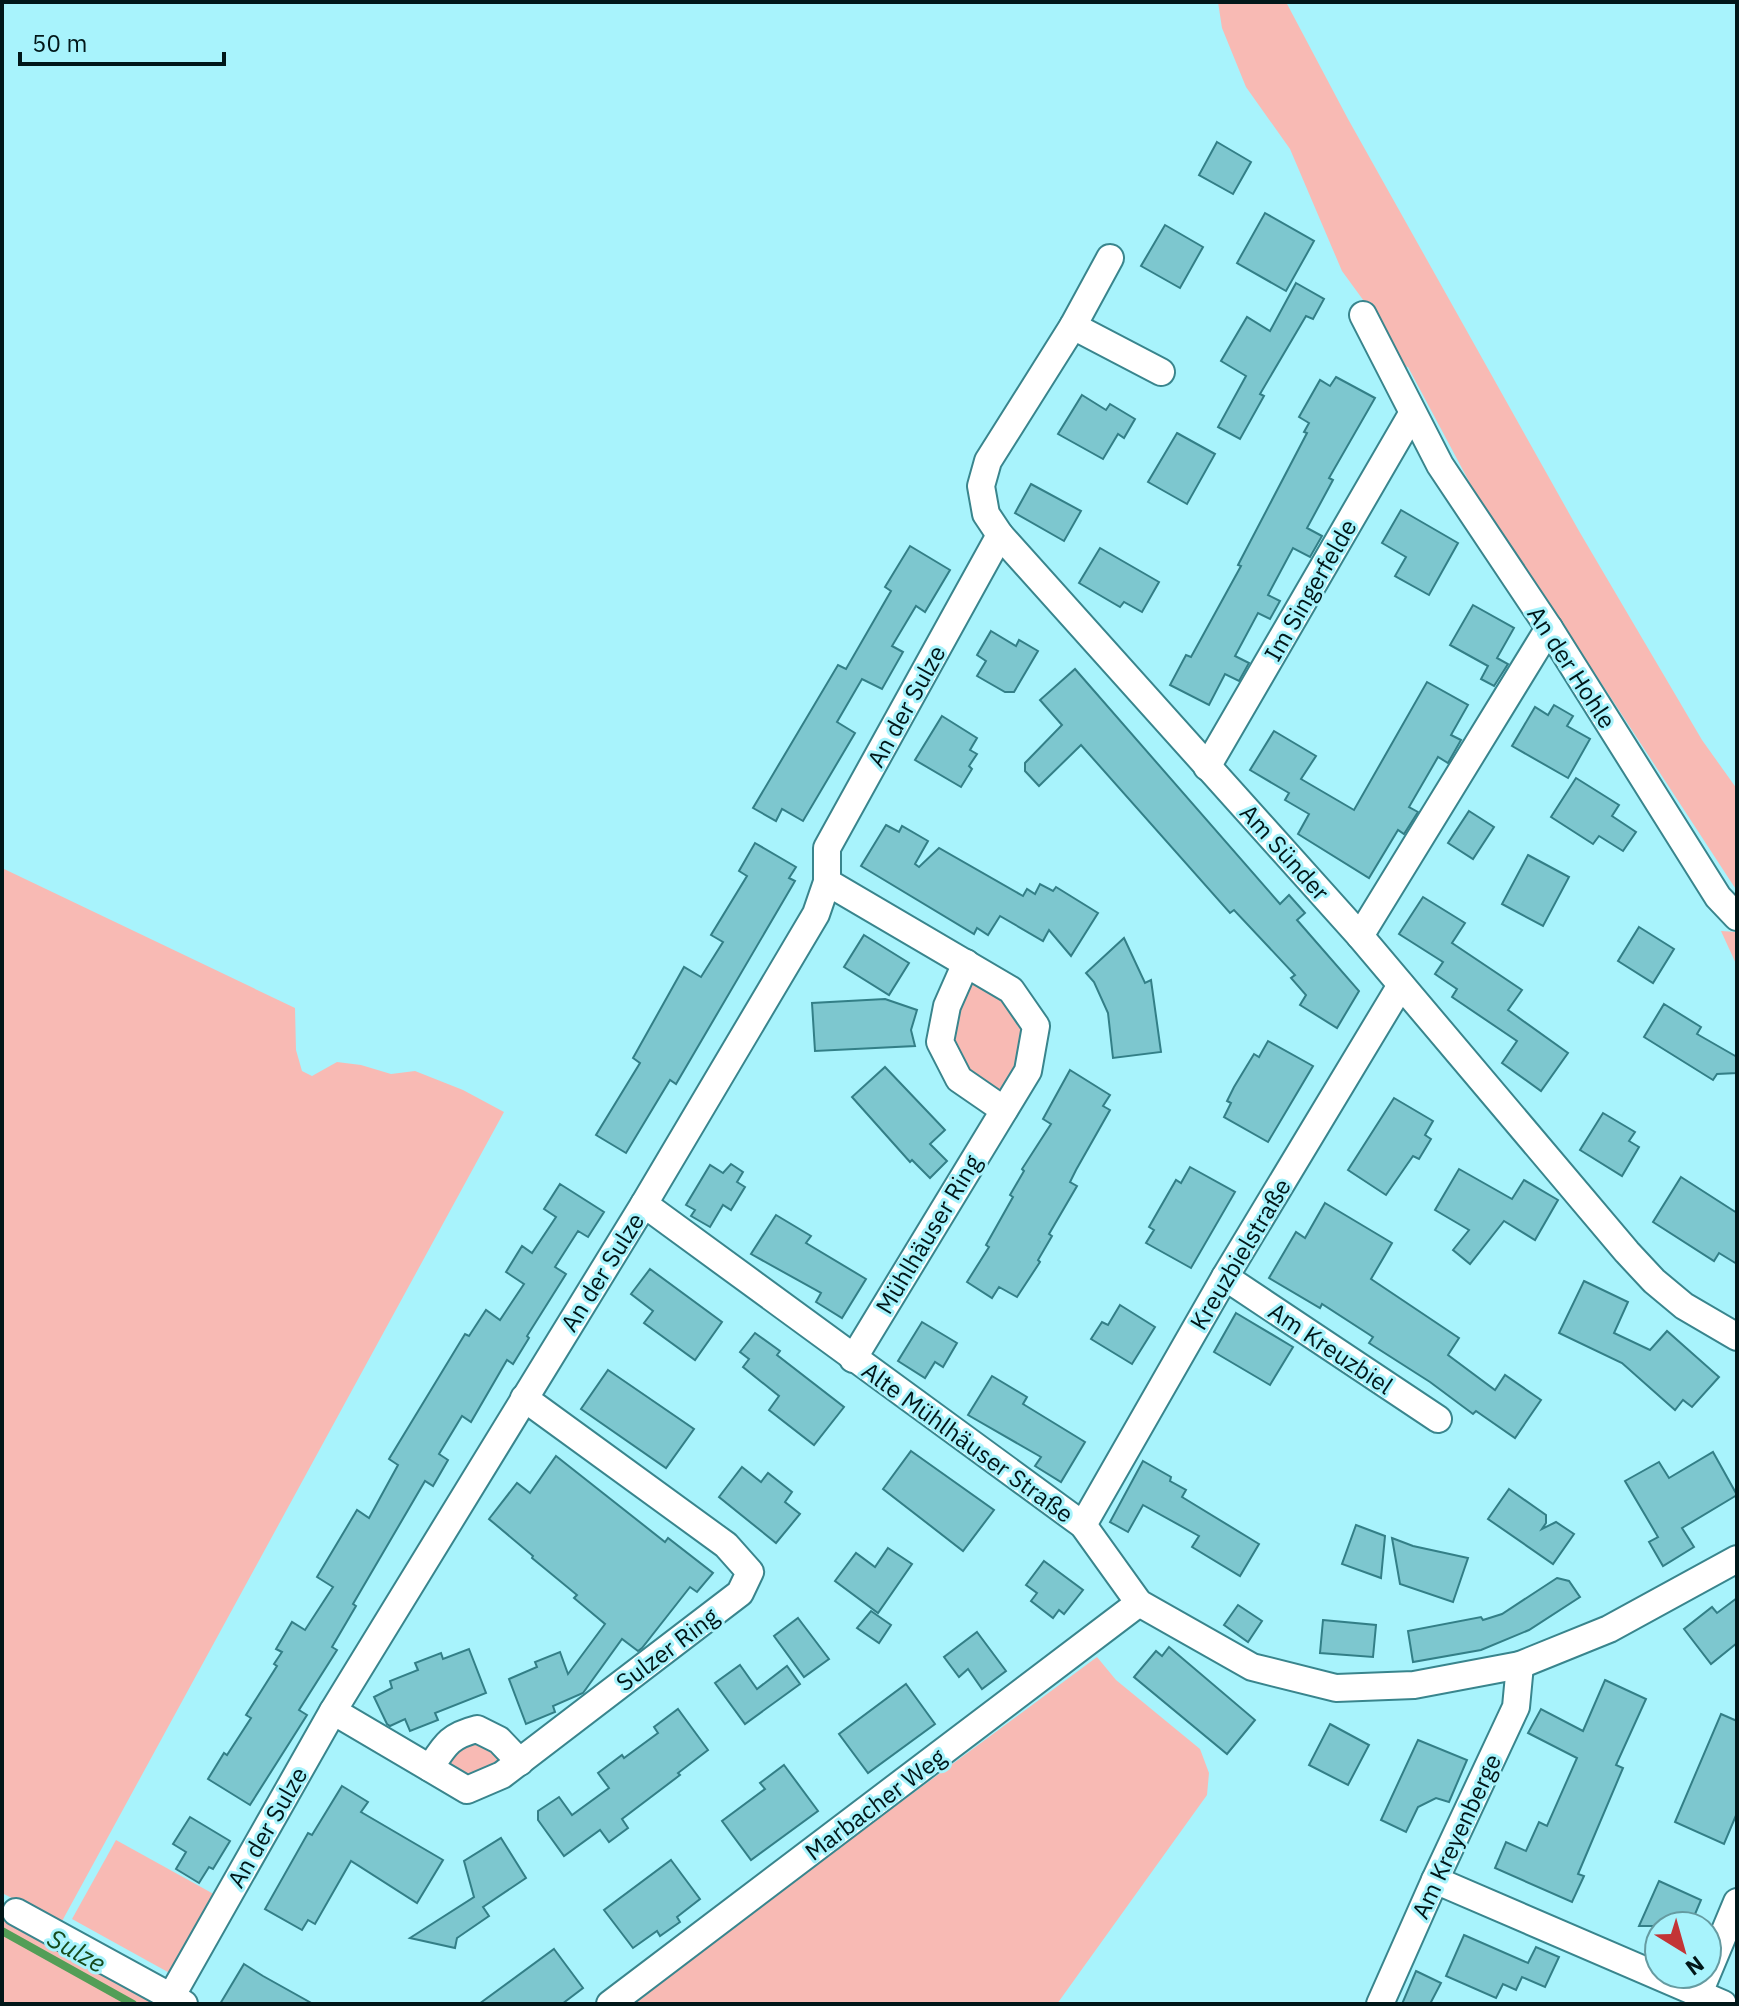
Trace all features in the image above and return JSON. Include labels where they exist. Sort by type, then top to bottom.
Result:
[{"type":"street","name":"Am Sünder","points":[[1110,258],[1073,326],[988,461],[981,486],[986,514],[1000,535],[1360,936],[1654,1281],[1684,1306],[1737,1337]]},
{"type":"street","name":"An der Hohle","points":[[1363,315],[1440,465],[1549,628],[1718,897],[1737,917]]},
{"type":"street","points":[[1073,326],[1161,372]]},
{"type":"street","name":"Im Singerfelde","points":[[1207,767],[1412,414]]},
{"type":"street","name":"An der Sulze","points":[[178,2000],[333,1711],[644,1204],[816,914],[827,882],[827,848],[1000,535]]},
{"type":"street","points":[[1360,936],[1549,628]]},
{"type":"street","name":"Mühlhäuser Ring","points":[[827,882],[1011,990],[1036,1026],[1028,1071],[853,1359]]},
{"type":"street","points":[[966,963],[947,1006],[940,1042],[959,1079],[1004,1110]]},
{"type":"street","name":"Kreuzbielstraße","points":[[1083,1525],[1225,1277],[1401,985]]},
{"type":"street","name":"Alte Mühlhäuser Straße","points":[[644,1204],[1083,1525],[1139,1603],[1252,1667],[1336,1688],[1414,1685],[1520,1665],[1609,1629],[1737,1559]]},
{"type":"street","name":"Am Kreuzbiel","points":[[1225,1277],[1438,1419]]},
{"type":"street","name":"Sulzer Ring","points":[[333,1711],[467,1790],[502,1775],[740,1593],[750,1572],[726,1545],[524,1398]]},
{"type":"street","name":"Marbacher Weg","points":[[610,2004],[1139,1603]]},
{"type":"street","name":"Am Kreyenberge","points":[[1380,2004],[1516,1707],[1520,1665]]},
{"type":"street","points":[[430,1768],[457,1734],[477,1729],[499,1740],[520,1762]]},
{"type":"street","points":[[1435,1880],[1711,1999],[1730,1939],[1737,1902]]},
{"type":"street","points":[[16,1912],[178,2000]]},
{"type":"street","points":[[1731,2004],[1737,1989]]},
{"type":"shaded area","points":[[1218,2],[1286,2],[1348,119],[1579,531],[1702,740],[1737,789],[1737,891],[1481,504],[1408,367],[1402,366],[1369,308],[1342,271],[1290,149],[1246,87],[1222,28]]},
{"type":"shaded area","points":[[2,868],[295,1008],[296,1050],[302,1071],[312,1076],[337,1062],[391,1074],[415,1071],[463,1090],[504,1112],[61,1923],[2,1893]]},
{"type":"shaded area","points":[[1721,931],[1737,932],[1737,966]]},
{"type":"shaded area","points":[[972,979],[1011,1009],[1023,1028],[1023,1053],[999,1091],[956,1063],[951,1030]]},
{"type":"shaded area","points":[[1097,1657],[1116,1680],[1200,1749],[1209,1773],[1207,1795],[1057,2004],[628,2004]]},
{"type":"shaded area","points":[[457,1734],[520,1762],[467,1790],[430,1768]]},
{"type":"shaded area","points":[[116,1840],[219,1897],[175,1976],[72,1919]]},
{"type":"shaded area","points":[[2,1916],[162,2004],[2,2004]]},
{"type":"building","points":[[1217,142],[1251,162],[1233,194],[1199,175]]},
{"type":"building","points":[[1265,213],[1314,241],[1286,291],[1237,263]]},
{"type":"building","points":[[1165,225],[1203,247],[1180,288],[1141,266]]},
{"type":"building","points":[[1296,283],[1324,299],[1313,319],[1306,316],[1260,394],[1264,396],[1240,439],[1218,427],[1246,376],[1221,361],[1247,317],[1270,331]]},
{"type":"building","points":[[1336,377],[1375,398],[1329,478],[1333,480],[1307,528],[1322,536],[1310,557],[1293,548],[1268,595],[1280,601],[1270,619],[1258,613],[1235,656],[1249,663],[1239,681],[1225,674],[1209,705],[1170,685],[1186,655],[1191,657],[1241,566],[1238,565],[1307,433],[1304,432],[1309,423],[1299,417],[1320,380],[1330,386]]},
{"type":"building","points":[[1082,395],[1106,410],[1110,404],[1135,419],[1124,438],[1118,434],[1103,459],[1058,434]]},
{"type":"building","points":[[1177,433],[1215,454],[1187,504],[1148,482]]},
{"type":"building","points":[[1031,484],[1081,511],[1064,541],[1015,513]]},
{"type":"building","points":[[1401,510],[1458,543],[1429,595],[1395,576],[1406,557],[1382,543]]},
{"type":"building","points":[[910,546],[950,570],[925,612],[916,606],[892,646],[903,652],[882,689],[862,679],[837,722],[855,733],[803,821],[782,809],[776,821],[753,808],[838,665],[846,669],[891,591],[885,587]]},
{"type":"building","points":[[1100,548],[1159,582],[1142,612],[1124,602],[1120,607],[1079,583]]},
{"type":"building","points":[[1473,605],[1514,628],[1497,658],[1508,664],[1494,686],[1481,679],[1488,666],[1450,645]]},
{"type":"building","points":[[991,631],[1016,646],[1019,640],[1038,651],[1014,692],[1005,692],[977,676],[986,661],[977,655]]},
{"type":"building","points":[[1075,669],[1280,904],[1289,895],[1305,913],[1297,920],[1359,991],[1337,1028],[1300,1005],[1306,995],[1291,978],[1295,975],[1234,910],[1230,913],[1081,745],[1039,786],[1025,771],[1025,763],[1062,725],[1040,700]]},
{"type":"building","points":[[1427,682],[1468,705],[1451,735],[1461,740],[1448,763],[1438,757],[1409,807],[1418,812],[1404,834],[1398,830],[1369,878],[1298,834],[1309,814],[1285,800],[1289,793],[1250,770],[1274,731],[1316,756],[1301,779],[1354,810]]},
{"type":"building","points":[[1554,705],[1573,716],[1567,726],[1590,739],[1568,778],[1512,746],[1535,707],[1548,715]]},
{"type":"building","points":[[942,716],[977,738],[970,750],[977,754],[961,787],[915,760]]},
{"type":"building","points":[[1576,778],[1619,805],[1612,816],[1636,832],[1623,851],[1599,836],[1593,844],[1551,817]]},
{"type":"building","points":[[1469,811],[1494,827],[1473,859],[1448,843]]},
{"type":"building","points":[[886,825],[899,832],[902,826],[928,841],[915,864],[919,867],[939,848],[1023,896],[1027,889],[1035,894],[1040,884],[1053,891],[1056,887],[1098,913],[1071,956],[1049,930],[1043,941],[1000,916],[988,935],[977,928],[974,934],[861,866]]},
{"type":"building","points":[[755,843],[796,867],[789,878],[795,881],[676,1084],[670,1080],[626,1153],[596,1135],[640,1063],[633,1058],[684,967],[701,977],[723,942],[711,935],[747,876],[739,871]]},
{"type":"building","points":[[1528,855],[1569,877],[1543,926],[1502,904]]},
{"type":"building","points":[[1423,897],[1465,923],[1452,943],[1522,990],[1508,1010],[1568,1053],[1541,1091],[1502,1063],[1517,1041],[1452,997],[1457,989],[1435,974],[1443,962],[1399,934]]},
{"type":"building","points":[[1639,927],[1674,949],[1653,983],[1618,961]]},
{"type":"building","points":[[864,935],[909,963],[889,995],[844,967]]},
{"type":"building","points":[[1124,938],[1145,983],[1151,980],[1161,1052],[1113,1058],[1108,1013],[1094,982],[1086,973]]},
{"type":"building","points":[[885,999],[917,1010],[911,1030],[915,1046],[815,1051],[812,1003]]},
{"type":"building","points":[[1664,1004],[1701,1027],[1697,1034],[1737,1057],[1737,1073],[1717,1074],[1713,1080],[1644,1037]]},
{"type":"building","points":[[1268,1041],[1313,1066],[1268,1142],[1224,1117],[1234,1087],[1254,1054],[1259,1057]]},
{"type":"building","points":[[885,1067],[945,1130],[930,1144],[947,1161],[930,1178],[912,1160],[910,1162],[852,1097]]},
{"type":"building","points":[[1070,1070],[1110,1095],[1103,1106],[1110,1110],[1070,1182],[1077,1186],[1049,1234],[1052,1236],[1038,1260],[1040,1262],[1017,1297],[999,1287],[992,1298],[967,1282],[989,1247],[986,1245],[1013,1197],[1010,1195],[1024,1171],[1022,1169],[1051,1124],[1043,1119]]},
{"type":"building","points":[[1394,1098],[1433,1121],[1425,1135],[1431,1139],[1419,1159],[1413,1156],[1386,1195],[1348,1170]]},
{"type":"building","points":[[1603,1113],[1635,1132],[1629,1141],[1639,1147],[1622,1176],[1580,1150]]},
{"type":"building","points":[[731,1164],[743,1172],[737,1182],[745,1187],[731,1210],[723,1205],[710,1227],[691,1216],[695,1210],[686,1205],[710,1165],[723,1173]]},
{"type":"building","points":[[1190,1167],[1235,1192],[1191,1268],[1146,1243],[1154,1230],[1149,1227],[1176,1180],[1181,1183]]},
{"type":"building","points":[[1459,1169],[1512,1199],[1524,1180],[1558,1200],[1535,1240],[1504,1221],[1470,1264],[1453,1250],[1469,1230],[1435,1210]]},
{"type":"building","points":[[1681,1177],[1737,1213],[1737,1264],[1719,1253],[1714,1261],[1653,1222]]},
{"type":"building","points":[[560,1184],[604,1212],[588,1237],[578,1231],[555,1267],[566,1274],[513,1364],[507,1360],[471,1422],[462,1416],[439,1454],[448,1460],[433,1486],[425,1481],[353,1604],[356,1606],[332,1647],[337,1650],[299,1710],[307,1715],[250,1805],[208,1779],[251,1718],[246,1715],[277,1666],[274,1664],[282,1652],[276,1649],[292,1622],[305,1630],[333,1587],[317,1577],[357,1510],[369,1518],[398,1465],[389,1459],[465,1334],[469,1336],[486,1310],[500,1320],[524,1284],[506,1272],[522,1246],[532,1253],[556,1217],[544,1209]]},
{"type":"building","points":[[1325,1203],[1392,1243],[1371,1279],[1459,1338],[1448,1355],[1495,1390],[1505,1375],[1541,1400],[1515,1438],[1476,1411],[1473,1414],[1369,1343],[1373,1337],[1322,1304],[1320,1308],[1269,1278],[1296,1232],[1305,1238]]},
{"type":"building","points":[[776,1215],[811,1236],[806,1243],[866,1279],[842,1318],[816,1302],[821,1293],[751,1254]]},
{"type":"building","points":[[650,1269],[722,1322],[695,1360],[644,1323],[653,1311],[631,1294]]},
{"type":"building","points":[[1584,1281],[1628,1302],[1614,1333],[1650,1350],[1667,1331],[1719,1377],[1692,1407],[1683,1400],[1675,1410],[1622,1363],[1559,1333]]},
{"type":"building","points":[[1120,1305],[1155,1327],[1132,1364],[1091,1339],[1102,1322],[1108,1325]]},
{"type":"building","points":[[1236,1313],[1293,1347],[1270,1385],[1214,1352]]},
{"type":"building","points":[[922,1322],[957,1343],[943,1367],[935,1362],[925,1378],[898,1361]]},
{"type":"building","points":[[755,1333],[780,1351],[777,1355],[844,1407],[814,1445],[769,1410],[779,1396],[743,1367],[749,1359],[740,1352]]},
{"type":"building","points":[[608,1370],[694,1429],[666,1468],[581,1409]]},
{"type":"building","points":[[992,1376],[1027,1397],[1023,1404],[1085,1442],[1061,1482],[1035,1466],[1041,1457],[968,1415]]},
{"type":"building","points":[[911,1451],[994,1510],[963,1551],[883,1489]]},
{"type":"building","points":[[1713,1452],[1737,1495],[1682,1528],[1694,1547],[1663,1566],[1649,1542],[1658,1537],[1625,1481],[1659,1462],[1669,1478]]},
{"type":"building","points":[[556,1456],[665,1542],[668,1538],[713,1573],[697,1592],[690,1587],[642,1648],[638,1651],[622,1639],[583,1693],[553,1706],[555,1712],[526,1724],[509,1679],[537,1667],[535,1662],[560,1652],[568,1674],[605,1624],[574,1598],[577,1595],[489,1519],[517,1483],[530,1493]]},
{"type":"building","points":[[1143,1461],[1186,1490],[1182,1497],[1259,1544],[1240,1576],[1192,1547],[1199,1536],[1143,1505],[1128,1532],[1110,1522]]},
{"type":"building","points":[[742,1467],[761,1482],[768,1473],[792,1492],[785,1502],[800,1514],[776,1543],[719,1497]]},
{"type":"building","points":[[1509,1489],[1546,1515],[1542,1529],[1556,1522],[1574,1534],[1553,1564],[1488,1519]]},
{"type":"building","points":[[1356,1525],[1385,1536],[1381,1578],[1342,1564]]},
{"type":"building","points":[[1392,1538],[1468,1558],[1453,1602],[1400,1584]]},
{"type":"building","points":[[888,1548],[912,1564],[878,1613],[835,1581],[856,1553],[875,1567]]},
{"type":"building","points":[[1044,1561],[1083,1590],[1064,1614],[1059,1610],[1053,1618],[1031,1601],[1037,1593],[1026,1585]]},
{"type":"building","points":[[1557,1578],[1569,1581],[1580,1597],[1529,1630],[1481,1650],[1413,1662],[1408,1631],[1481,1617],[1483,1620],[1502,1614]]},
{"type":"building","points":[[1737,1598],[1737,1643],[1711,1664],[1684,1629],[1712,1607],[1717,1613]]},
{"type":"building","points":[[1238,1605],[1262,1621],[1248,1642],[1224,1625]]},
{"type":"building","points":[[871,1611],[891,1625],[879,1643],[857,1628]]},
{"type":"building","points":[[798,1618],[829,1659],[804,1677],[774,1636]]},
{"type":"building","points":[[1323,1620],[1376,1625],[1373,1657],[1320,1653]]},
{"type":"building","points":[[977,1632],[1006,1671],[982,1689],[968,1669],[959,1677],[944,1657]]},
{"type":"building","points":[[1169,1647],[1255,1720],[1227,1754],[1134,1677],[1156,1651],[1162,1656]]},
{"type":"building","points":[[469,1649],[486,1693],[435,1713],[438,1720],[410,1731],[405,1719],[390,1726],[387,1724],[374,1697],[392,1688],[390,1681],[418,1670],[415,1663],[441,1653],[443,1659]]},
{"type":"building","points":[[740,1665],[757,1689],[787,1666],[800,1684],[745,1724],[715,1683]]},
{"type":"building","points":[[1605,1680],[1646,1699],[1616,1765],[1623,1768],[1578,1874],[1584,1876],[1572,1902],[1495,1868],[1506,1842],[1526,1851],[1539,1822],[1547,1826],[1577,1758],[1528,1733],[1541,1709],[1583,1731]]},
{"type":"building","points":[[906,1684],[935,1724],[868,1773],[839,1734]]},
{"type":"building","points":[[678,1709],[708,1750],[622,1819],[628,1828],[609,1842],[600,1830],[564,1856],[538,1820],[538,1811],[559,1797],[572,1815],[609,1788],[598,1773],[658,1733],[654,1727]]},
{"type":"building","points":[[1721,1714],[1737,1721],[1737,1813],[1724,1844],[1675,1822]]},
{"type":"building","points":[[1330,1724],[1369,1745],[1348,1785],[1309,1765]]},
{"type":"building","points":[[1418,1740],[1467,1760],[1449,1802],[1436,1798],[1418,1807],[1406,1832],[1381,1820]]},
{"type":"building","points":[[784,1765],[818,1811],[751,1860],[722,1821],[765,1789],[760,1783]]},
{"type":"building","points":[[342,1786],[368,1802],[361,1812],[443,1860],[417,1903],[351,1861],[315,1924],[308,1920],[302,1930],[265,1909],[308,1833],[312,1835]]},
{"type":"building","points":[[190,1817],[230,1841],[213,1869],[209,1867],[199,1883],[176,1869],[186,1852],[173,1844]]},
{"type":"building","points":[[501,1838],[526,1878],[483,1907],[489,1916],[457,1938],[455,1948],[410,1938],[474,1897],[464,1861]]},
{"type":"building","points":[[671,1860],[700,1899],[677,1917],[680,1922],[660,1936],[657,1931],[633,1948],[604,1910]]},
{"type":"building","points":[[1659,1881],[1701,1900],[1697,1910],[1646,1910]]},
{"type":"building","points":[[1464,1935],[1528,1963],[1536,1947],[1559,1957],[1545,1987],[1522,1977],[1516,1990],[1503,1984],[1496,1998],[1446,1976]]},
{"type":"building","points":[[554,1949],[583,1988],[562,2004],[479,2004]]},
{"type":"building","points":[[244,1964],[263,1976],[313,2004],[220,2004]]},
{"type":"building","points":[[1416,1971],[1441,1983],[1430,2004],[1402,2004]]},
{"type":"waterway","name":"Sulze","points":[[2,1931],[133,2004]]}]
